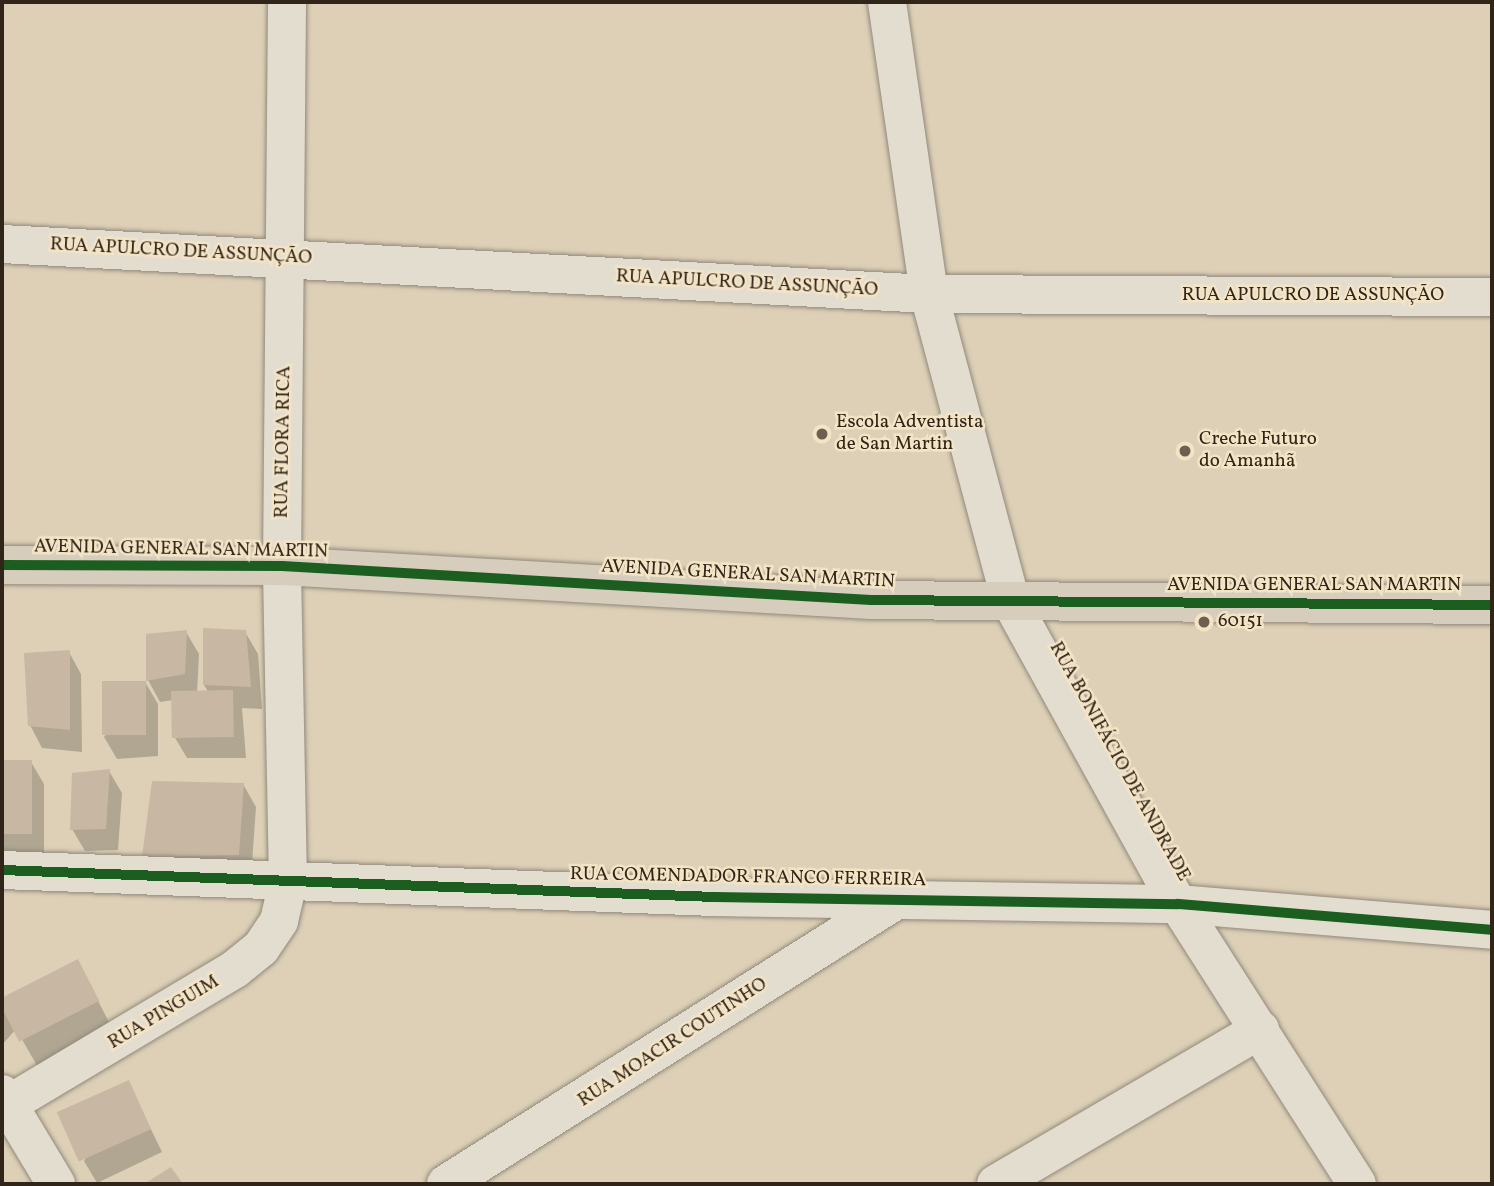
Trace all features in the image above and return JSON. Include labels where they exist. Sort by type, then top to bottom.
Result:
[{"type":"main road","name":"AVENIDA GENERAL SAN MARTIN","points":[[2,565],[282,566],[871,600],[1492,605]]},
{"type":"street","name":"RUA FLORA RICA","points":[[286,2],[287,257],[282,566],[288,883]]},
{"type":"street","name":"RUA BONIFÁCIO DE ANDRADE","points":[[887,2],[929,294],[1011,602],[1178,904],[1357,1184]]},
{"type":"street","name":"RUA APULCRO DE ASSUNÇÃO","points":[[2,244],[287,257],[929,294],[1492,297]]},
{"type":"street","name":"RUA COMENDADOR FRANCO FERREIRA","points":[[2,870],[288,883],[1178,904],[1492,930]]},
{"type":"street","name":"RUA PINGUIM","points":[[4,1102],[235,969],[261,948],[279,920],[288,883]]},
{"type":"street","name":"RUA MOACIR COUTINHO","points":[[446,1184],[542,1128],[898,899]]},
{"type":"street","points":[[996,1184],[1260,1030]]},
{"type":"street","points":[[4,1102],[56,1184]]},
{"type":"building","points":[[203,628],[246,630],[251,687],[203,685]]},
{"type":"building","points":[[187,630],[185,674],[146,681],[146,634]]},
{"type":"building","points":[[70,650],[70,730],[28,726],[24,653]]},
{"type":"building","points":[[102,681],[146,681],[146,735],[102,735]]},
{"type":"building","points":[[233,690],[234,737],[172,738],[171,691]]},
{"type":"building","points":[[2,760],[32,760],[32,834],[2,834]]},
{"type":"building","points":[[110,769],[106,829],[70,830],[72,773]]},
{"type":"building","points":[[152,781],[244,783],[239,855],[142,857]]},
{"type":"building","points":[[78,959],[99,1001],[19,1042],[2,1008],[2,998]]},
{"type":"building","points":[[129,1080],[151,1129],[79,1161],[57,1112]]},
{"type":"building","points":[[171,1167],[183,1184],[144,1184]]},
{"type":"cycle path","points":[[2,565],[282,566],[871,600],[1492,605]]},
{"type":"cycle path","points":[[2,870],[714,897],[1178,904],[1492,930]]},
{"type":"place","name":"Escola Adventista de San Martin","points":[[822,434]]},
{"type":"place","name":"Creche Futuro do Amanhã","points":[[1185,451]]},
{"type":"place","name":"60151","points":[[1204,622]]}]
